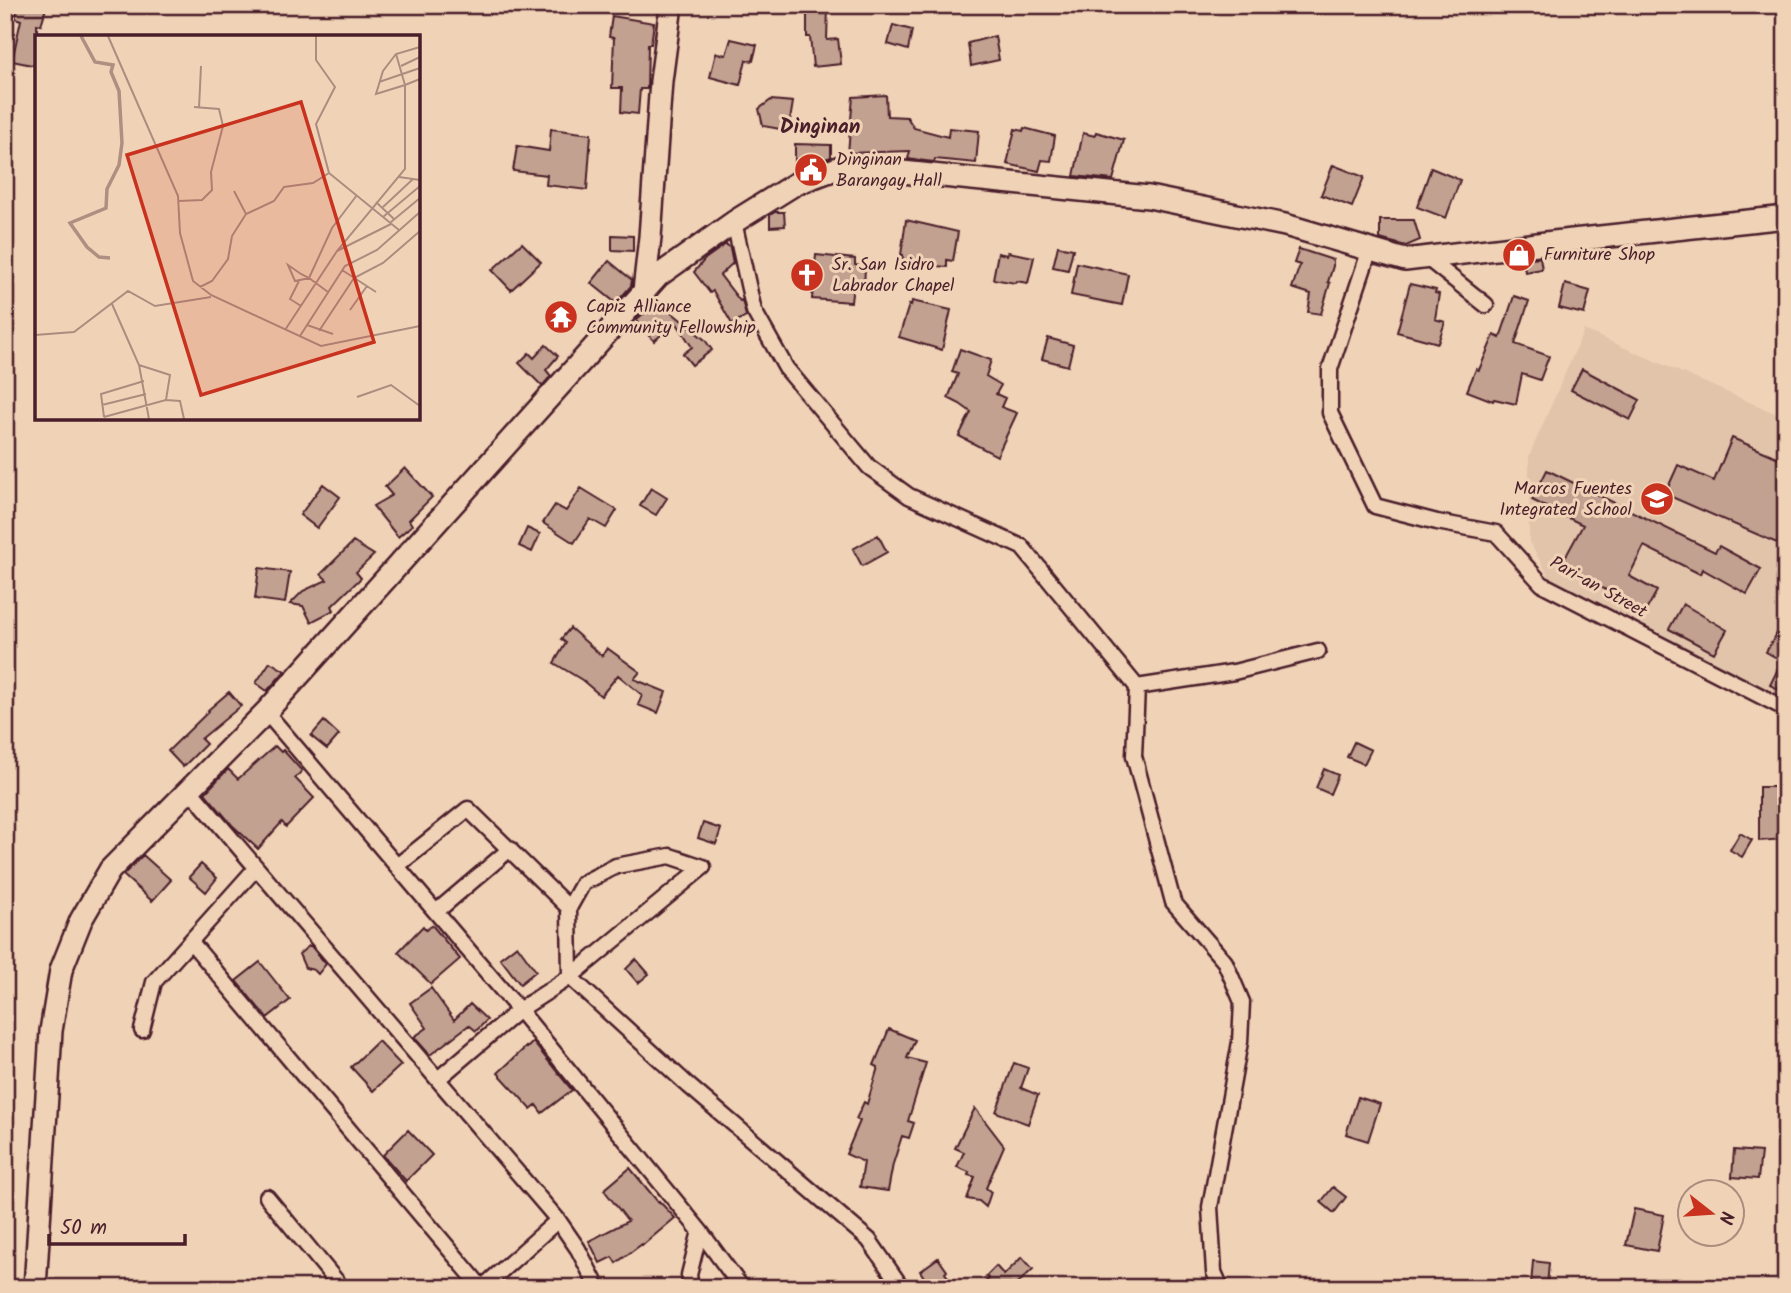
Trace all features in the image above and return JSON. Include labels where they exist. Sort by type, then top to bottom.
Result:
[{"type":"main road","points":[[644,291],[661,81],[671,5]]},
{"type":"main road","points":[[35,1288],[51,1031],[61,970],[81,920],[110,870],[266,712],[658,276],[734,222],[795,184],[843,166],[1150,197],[1285,225],[1405,260],[1786,217]]},
{"type":"street","points":[[734,222],[754,311],[786,368],[869,467],[909,496],[1021,547],[1137,687],[1134,756],[1173,902],[1225,961],[1242,1002],[1240,1042],[1210,1207],[1214,1272],[1221,1288]]},
{"type":"street","name":"Pari-an Street","points":[[1370,249],[1330,369],[1330,413],[1375,506],[1437,522],[1496,533],[1542,584],[1786,709]]},
{"type":"street","points":[[1427,258],[1486,305]]},
{"type":"street","points":[[1137,687],[1234,672],[1318,651]]},
{"type":"street","points":[[266,712],[519,1010],[700,1231],[742,1288]]},
{"type":"street","points":[[189,789],[558,1220],[578,1249],[598,1288]]},
{"type":"street","points":[[397,866],[468,808],[569,908]]},
{"type":"street","points":[[436,912],[510,849]]},
{"type":"street","points":[[438,1079],[519,1010],[570,977],[703,867],[670,856],[616,866],[583,883],[569,908],[570,977],[689,1086],[869,1240],[902,1288]]},
{"type":"street","points":[[142,1030],[154,982],[256,868]]},
{"type":"street","points":[[191,942],[482,1288],[558,1220]]},
{"type":"street","points":[[267,1197],[342,1288]]},
{"type":"street","points":[[691,1288],[689,1275],[700,1231]]},
{"type":"shaded area","name":"Marcos Fuentes Integrated School","points":[[1584,330],[1786,418],[1786,698],[1550,578],[1529,542],[1529,456]]},
{"type":"building","points":[[18,5],[47,5],[41,25],[37,24],[35,66],[12,61],[21,20],[15,18]]},
{"type":"building","points":[[807,5],[828,5],[827,40],[838,39],[841,64],[813,67],[810,37],[807,37]]},
{"type":"building","points":[[612,16],[654,23],[651,44],[648,44],[647,89],[640,89],[638,114],[621,112],[622,88],[612,88],[614,38],[609,37]]},
{"type":"building","points":[[893,25],[912,30],[908,50],[888,44]]},
{"type":"building","points":[[995,36],[999,60],[971,66],[968,43]]},
{"type":"building","points":[[731,39],[757,45],[753,61],[746,60],[740,85],[710,77],[716,53],[726,55]]},
{"type":"building","points":[[886,95],[887,116],[907,117],[914,128],[948,137],[949,128],[979,131],[976,163],[908,159],[910,151],[848,153],[853,97]]},
{"type":"building","points":[[771,100],[793,102],[789,127],[780,129],[763,126],[759,109]]},
{"type":"building","points":[[1024,128],[1055,136],[1051,161],[1042,160],[1039,171],[1007,164],[1015,129],[1023,131]]},
{"type":"building","points":[[551,129],[591,134],[587,190],[546,185],[547,175],[513,171],[517,146],[549,151]]},
{"type":"building","points":[[1096,132],[1124,140],[1113,180],[1074,176],[1083,133],[1095,136]]},
{"type":"building","points":[[795,144],[831,145],[831,157],[811,164],[795,163]]},
{"type":"building","points":[[1333,165],[1364,177],[1352,207],[1321,195]]},
{"type":"building","points":[[1431,168],[1460,180],[1446,218],[1417,207]]},
{"type":"building","points":[[784,212],[785,226],[770,227],[770,215]]},
{"type":"building","points":[[906,220],[958,232],[953,261],[947,260],[947,267],[902,263]]},
{"type":"building","points":[[1380,220],[1414,220],[1420,240],[1406,246],[1380,239]]},
{"type":"building","points":[[612,235],[633,236],[633,251],[612,250]]},
{"type":"building","points":[[522,243],[541,262],[511,290],[492,270]]},
{"type":"building","points":[[726,244],[730,248],[733,263],[720,275],[740,301],[742,300],[746,316],[732,324],[713,291],[710,293],[694,272],[705,259]]},
{"type":"building","points":[[1058,246],[1073,249],[1068,270],[1053,267]]},
{"type":"building","points":[[1299,249],[1333,260],[1321,314],[1308,312],[1311,294],[1292,288],[1300,265],[1294,263]]},
{"type":"building","points":[[1008,252],[1034,257],[1028,283],[993,279],[998,253],[1007,255]]},
{"type":"building","points":[[816,255],[855,259],[855,265],[865,267],[864,288],[853,286],[851,302],[812,299]]},
{"type":"building","points":[[1540,257],[1542,269],[1525,272],[1523,259]]},
{"type":"building","points":[[609,261],[632,280],[631,286],[616,303],[591,283]]},
{"type":"building","points":[[1077,263],[1128,274],[1122,305],[1071,295]]},
{"type":"building","points":[[1410,284],[1436,290],[1435,293],[1439,294],[1435,319],[1445,322],[1438,343],[1397,332]]},
{"type":"building","points":[[1565,284],[1590,291],[1584,314],[1559,308]]},
{"type":"building","points":[[1514,296],[1529,301],[1515,344],[1549,356],[1540,380],[1522,374],[1516,404],[1494,399],[1493,401],[1467,391],[1494,335],[1500,338]]},
{"type":"building","points":[[658,301],[705,340],[712,350],[692,365],[683,354],[692,347],[676,322],[654,341],[636,320]]},
{"type":"building","points":[[912,301],[951,310],[942,350],[899,337]]},
{"type":"building","points":[[1048,338],[1073,345],[1068,366],[1042,359]]},
{"type":"building","points":[[546,345],[558,356],[546,370],[551,376],[542,386],[519,363],[529,353],[534,358]]},
{"type":"building","points":[[960,349],[991,360],[986,376],[1001,385],[996,394],[1005,398],[1001,407],[1017,413],[997,456],[959,436],[971,412],[948,398],[958,374],[952,372]]},
{"type":"building","points":[[1582,369],[1640,400],[1630,420],[1571,390]]},
{"type":"building","points":[[1732,438],[1786,461],[1786,547],[1665,494],[1678,465],[1714,481]]},
{"type":"building","points":[[405,468],[432,497],[409,520],[412,525],[398,537],[373,506],[392,495],[385,487]]},
{"type":"building","points":[[1547,470],[1715,552],[1719,546],[1761,569],[1747,594],[1702,569],[1700,574],[1644,546],[1629,576],[1657,591],[1643,616],[1622,604],[1624,600],[1561,565],[1583,525],[1532,500]]},
{"type":"building","points":[[323,484],[340,497],[317,528],[300,515]]},
{"type":"building","points":[[581,488],[617,510],[606,528],[590,519],[574,543],[543,523],[555,505],[566,511]]},
{"type":"building","points":[[651,488],[667,498],[656,515],[640,506]]},
{"type":"building","points":[[527,528],[540,534],[532,552],[519,546]]},
{"type":"building","points":[[878,535],[887,552],[862,566],[853,549]]},
{"type":"building","points":[[353,542],[374,555],[356,572],[361,578],[332,606],[334,610],[311,622],[303,606],[290,604],[303,591],[327,580],[321,574]]},
{"type":"building","points":[[259,568],[290,572],[285,603],[255,599]]},
{"type":"building","points":[[1683,604],[1727,630],[1714,653],[1669,629]]},
{"type":"building","points":[[1786,618],[1786,693],[1770,685],[1782,661],[1766,652]]},
{"type":"building","points":[[570,628],[602,656],[607,648],[640,672],[634,679],[666,692],[658,713],[638,705],[642,695],[618,675],[601,696],[582,680],[554,663],[566,643],[561,639]]},
{"type":"building","points":[[270,662],[285,671],[267,691],[256,683]]},
{"type":"building","points":[[229,692],[241,706],[201,739],[206,744],[183,767],[168,751]]},
{"type":"building","points":[[324,721],[339,735],[327,749],[311,736]]},
{"type":"building","points":[[1354,742],[1371,750],[1364,764],[1347,757]]},
{"type":"building","points":[[275,746],[281,752],[283,750],[302,771],[295,778],[314,798],[286,827],[282,822],[258,849],[232,825],[205,793],[228,769],[238,779]]},
{"type":"building","points":[[1324,769],[1338,775],[1330,794],[1316,788]]},
{"type":"building","points":[[1759,787],[1786,787],[1784,839],[1759,841]]},
{"type":"building","points":[[703,823],[721,829],[716,844],[698,838]]},
{"type":"building","points":[[1740,833],[1752,840],[1742,857],[1730,850]]},
{"type":"building","points":[[143,855],[171,880],[152,901],[123,875]]},
{"type":"building","points":[[201,864],[217,878],[206,892],[189,877]]},
{"type":"building","points":[[432,925],[460,959],[431,984],[398,952],[423,926],[426,930]]},
{"type":"building","points":[[517,945],[536,971],[520,984],[500,958]]},
{"type":"building","points":[[309,946],[326,964],[318,974],[305,968],[299,954]]},
{"type":"building","points":[[636,959],[649,974],[638,983],[626,969]]},
{"type":"building","points":[[260,962],[290,1000],[267,1018],[236,981]]},
{"type":"building","points":[[431,988],[454,1020],[470,1004],[487,1020],[476,1031],[469,1025],[430,1055],[414,1037],[427,1028],[410,1003]]},
{"type":"building","points":[[889,1029],[915,1040],[907,1058],[926,1063],[908,1121],[914,1123],[909,1138],[902,1136],[888,1191],[860,1187],[864,1162],[846,1154],[860,1121],[856,1119],[864,1102],[867,1104],[878,1067],[874,1065]]},
{"type":"building","points":[[378,1041],[401,1065],[373,1091],[351,1067]]},
{"type":"building","points":[[533,1042],[572,1090],[542,1113],[536,1105],[531,1109],[498,1073]]},
{"type":"building","points":[[1014,1063],[1028,1068],[1021,1088],[1038,1095],[1028,1124],[996,1112]]},
{"type":"building","points":[[1358,1097],[1380,1104],[1368,1141],[1346,1134]]},
{"type":"building","points":[[975,1108],[1004,1146],[986,1188],[991,1192],[986,1207],[979,1201],[967,1199],[975,1177],[957,1167],[964,1152],[955,1148]]},
{"type":"building","points":[[408,1130],[432,1155],[406,1181],[383,1155]]},
{"type":"building","points":[[1734,1150],[1761,1152],[1758,1179],[1732,1177]]},
{"type":"building","points":[[630,1168],[675,1218],[616,1263],[612,1257],[600,1263],[589,1241],[628,1221],[604,1190]]},
{"type":"building","points":[[1333,1187],[1346,1197],[1334,1213],[1321,1202]]},
{"type":"building","points":[[1634,1209],[1664,1215],[1657,1251],[1626,1245]]},
{"type":"building","points":[[1022,1257],[1033,1269],[1016,1288],[977,1288],[989,1279],[986,1276],[996,1266],[1004,1275]]},
{"type":"building","points":[[938,1258],[956,1288],[931,1288],[920,1271]]},
{"type":"building","points":[[1533,1261],[1549,1263],[1547,1286],[1531,1285]]},
{"type":"place","name":"Dinginan Barangay Hall","points":[[811,170]]},
{"type":"place","name":"Furniture Shop","points":[[1519,255]]},
{"type":"place","name":"Sr. San Isidro Labrador Chapel","points":[[807,275]]},
{"type":"place","name":"Capiz Alliance Community Fellowship","points":[[561,317]]},
{"type":"place","name":"Marcos Fuentes Integrated School","points":[[1657,499]]},
{"type":"district","name":"Dinginan","points":[[820,127]]}]
